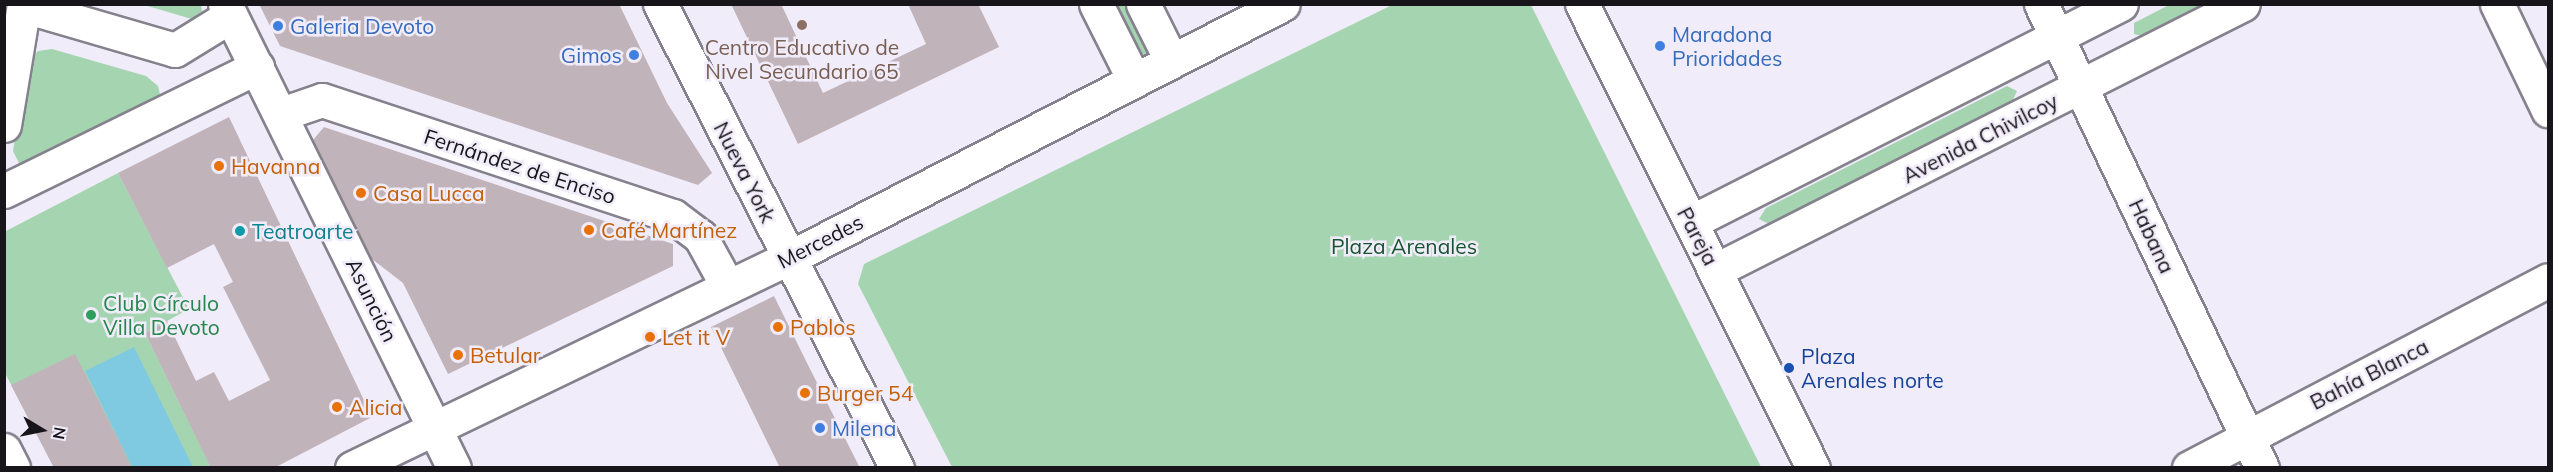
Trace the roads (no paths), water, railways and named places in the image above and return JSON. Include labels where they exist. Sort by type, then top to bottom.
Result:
[{"type":"street","name":"Nueva York","points":[[660,4],[897,468]]},
{"type":"street","points":[[1096,4],[1133,78]]},
{"type":"street","points":[[1143,4],[1171,60]]},
{"type":"street","name":"Mercedes","points":[[352,468],[433,427],[789,258],[1133,78],[1283,4]]},
{"type":"street","name":"Pareja","points":[[1582,4],[1813,468]]},
{"type":"street","name":"Habana","points":[[2041,4],[2262,468]]},
{"type":"street","points":[[1691,222],[2121,4]]},
{"type":"street","name":"Avenida Chivilcoy","points":[[1716,270],[2243,4]]},
{"type":"street","points":[[2497,4],[2548,110]]},
{"type":"street","points":[[4,125],[24,5],[175,50],[228,10]]},
{"type":"street","name":"Asunción","points":[[228,10],[454,468]]},
{"type":"street","points":[[4,191],[257,67]]},
{"type":"street","name":"Fernández de Enciso","points":[[280,114],[322,100],[673,216],[700,236],[728,287]]},
{"type":"street","name":"Bahía Blanca","points":[[2188,468],[2548,280]]},
{"type":"street","points":[[4,450],[13,468]]},
{"type":"water","points":[[134,347],[193,467],[132,467],[85,371]]},
{"type":"place","name":"Centro Educativo de Nivel Secundario 65","points":[[802,25]]},
{"type":"place","name":"Galeria Devoto","points":[[278,26]]},
{"type":"place","name":"Maradona Prioridades","points":[[1660,46]]},
{"type":"place","name":"Gimos","points":[[634,55]]},
{"type":"place","name":"Havanna","points":[[219,166]]},
{"type":"place","name":"Casa Lucca","points":[[361,193]]},
{"type":"place","name":"Café Martínez","points":[[589,230]]},
{"type":"place","name":"Teatroarte","points":[[240,231]]},
{"type":"place","name":"Club Círculo Villa Devoto","points":[[91,315]]},
{"type":"place","name":"Pablos","points":[[778,327]]},
{"type":"place","name":"Let it V","points":[[650,337]]},
{"type":"place","name":"Betular","points":[[458,355]]},
{"type":"place","name":"Plaza Arenales norte","points":[[1789,368]]},
{"type":"place","name":"Burger 54","points":[[805,393]]},
{"type":"place","name":"Alicia","points":[[337,407]]},
{"type":"place","name":"Milena","points":[[820,428]]},
{"type":"park label","name":"Plaza Arenales","points":[[1404,246]]}]
